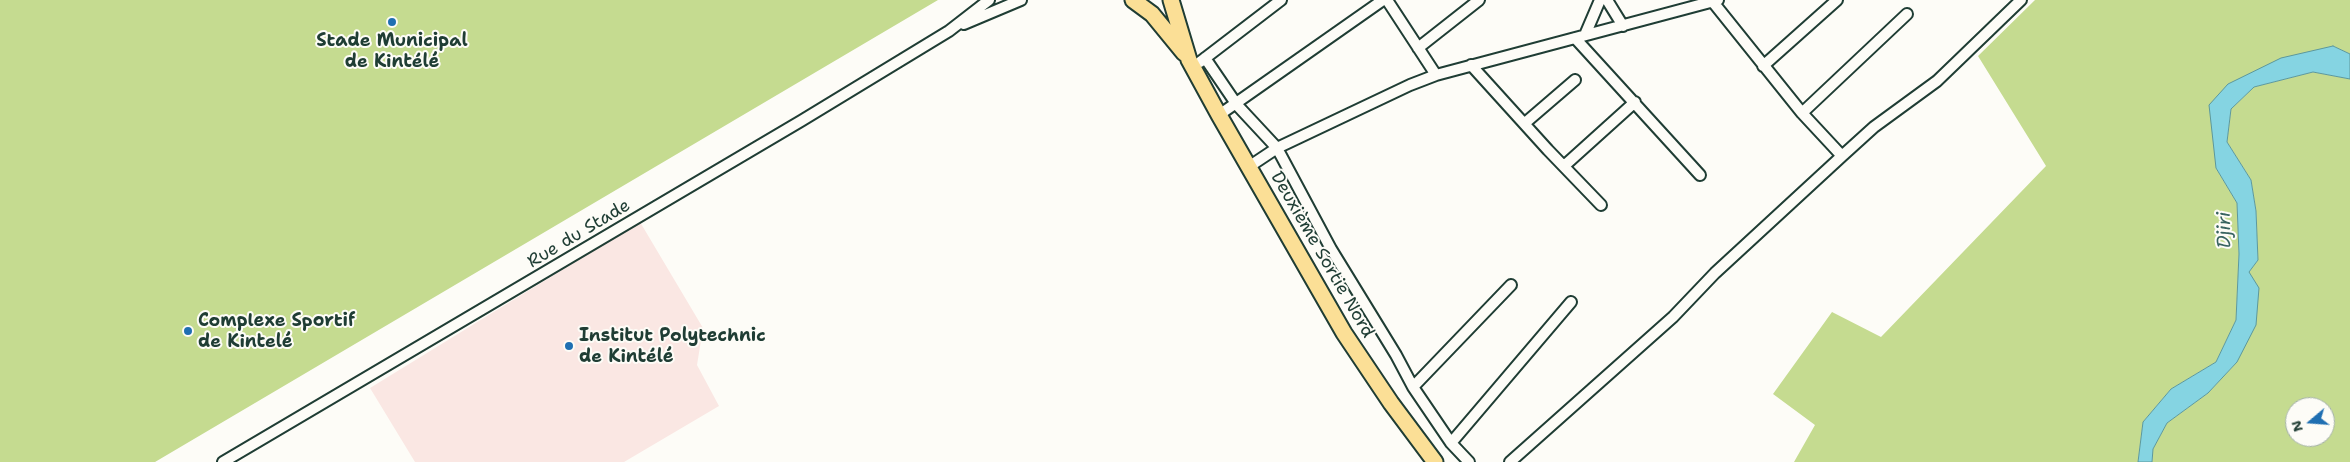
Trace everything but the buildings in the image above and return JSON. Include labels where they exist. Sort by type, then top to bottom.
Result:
[{"type":"main road","name":"Deuxième Sortie Nord","points":[[1133,0],[1152,14],[1191,64],[1219,116],[1250,166],[1349,340],[1391,403],[1435,462]]},
{"type":"main road","name":"Deuxième Sortie Nord","points":[[1171,0],[1191,64]]},
{"type":"street","name":"Rue du Stade","points":[[223,462],[531,282],[949,30],[989,0]]},
{"type":"street","name":"Rue du Stade","points":[[949,30],[1021,0]]},
{"type":"street","points":[[1191,64],[1205,58],[1281,0]]},
{"type":"street","points":[[1219,116],[1385,0],[1436,75]]},
{"type":"street","points":[[1418,48],[1480,0]]},
{"type":"street","points":[[1580,37],[1600,0]]},
{"type":"street","points":[[1607,0],[1623,26]]},
{"type":"street","points":[[1763,66],[1837,0]]},
{"type":"street","points":[[1510,462],[1673,317],[1715,273],[1842,156],[1874,128],[1937,81],[2021,0]]},
{"type":"street","points":[[1250,166],[1277,148],[1410,85],[1436,75],[1716,1],[1763,66],[1802,113],[1842,156]]},
{"type":"street","points":[[1802,113],[1908,14]]},
{"type":"street","points":[[1580,37],[1634,102],[1700,175]]},
{"type":"street","points":[[1205,58],[1237,105],[1277,148],[1331,249],[1396,355],[1413,387],[1451,443],[1469,462]]},
{"type":"street","points":[[1471,65],[1601,205]]},
{"type":"street","points":[[1525,123],[1575,80]]},
{"type":"street","points":[[1564,166],[1634,102]]},
{"type":"street","points":[[1413,387],[1511,284]]},
{"type":"street","points":[[1451,443],[1571,302]]},
{"type":"shaded area","name":"Institut Polytechnic de Kintélé","points":[[640,222],[703,328],[697,365],[719,406],[624,462],[415,462],[370,388]]},
{"type":"green space","name":"Complexe Sportif de Kintelé","points":[[0,0],[938,0],[155,462],[0,462]]},
{"type":"green space","points":[[2035,0],[2350,0],[2350,54],[2333,46],[2228,84],[2216,168],[2237,203],[2239,254],[2236,320],[2216,362],[2171,389],[2143,422],[2138,462],[1794,462],[1815,425],[1773,394],[1832,312],[1881,337],[2046,166],[1978,56]]},
{"type":"green space","points":[[2313,72],[2350,79],[2350,462],[2152,462],[2153,449],[2167,423],[2208,393],[2237,362],[2249,272],[2258,260],[2256,211],[2251,180],[2227,142],[2231,109],[2254,87]]},
{"type":"water","points":[[2333,46],[2350,54],[2350,79],[2313,72],[2254,87],[2231,109],[2227,142],[2251,180],[2256,211],[2258,260],[2249,272],[2259,288],[2256,325],[2237,362],[2208,393],[2167,423],[2153,449],[2152,462],[2138,462],[2143,422],[2171,389],[2216,362],[2236,320],[2239,254],[2237,203],[2216,168],[2209,105],[2228,84],[2281,58]]},
{"type":"place","name":"Stade Municipal de Kintélé","points":[[392,22]]},
{"type":"place","name":"Complexe Sportif de Kintelé","points":[[188,331]]},
{"type":"place","name":"Institut Polytechnic de Kintélé","points":[[569,346]]},
{"type":"water label","name":"Djiri","points":[[2225,230]]}]
